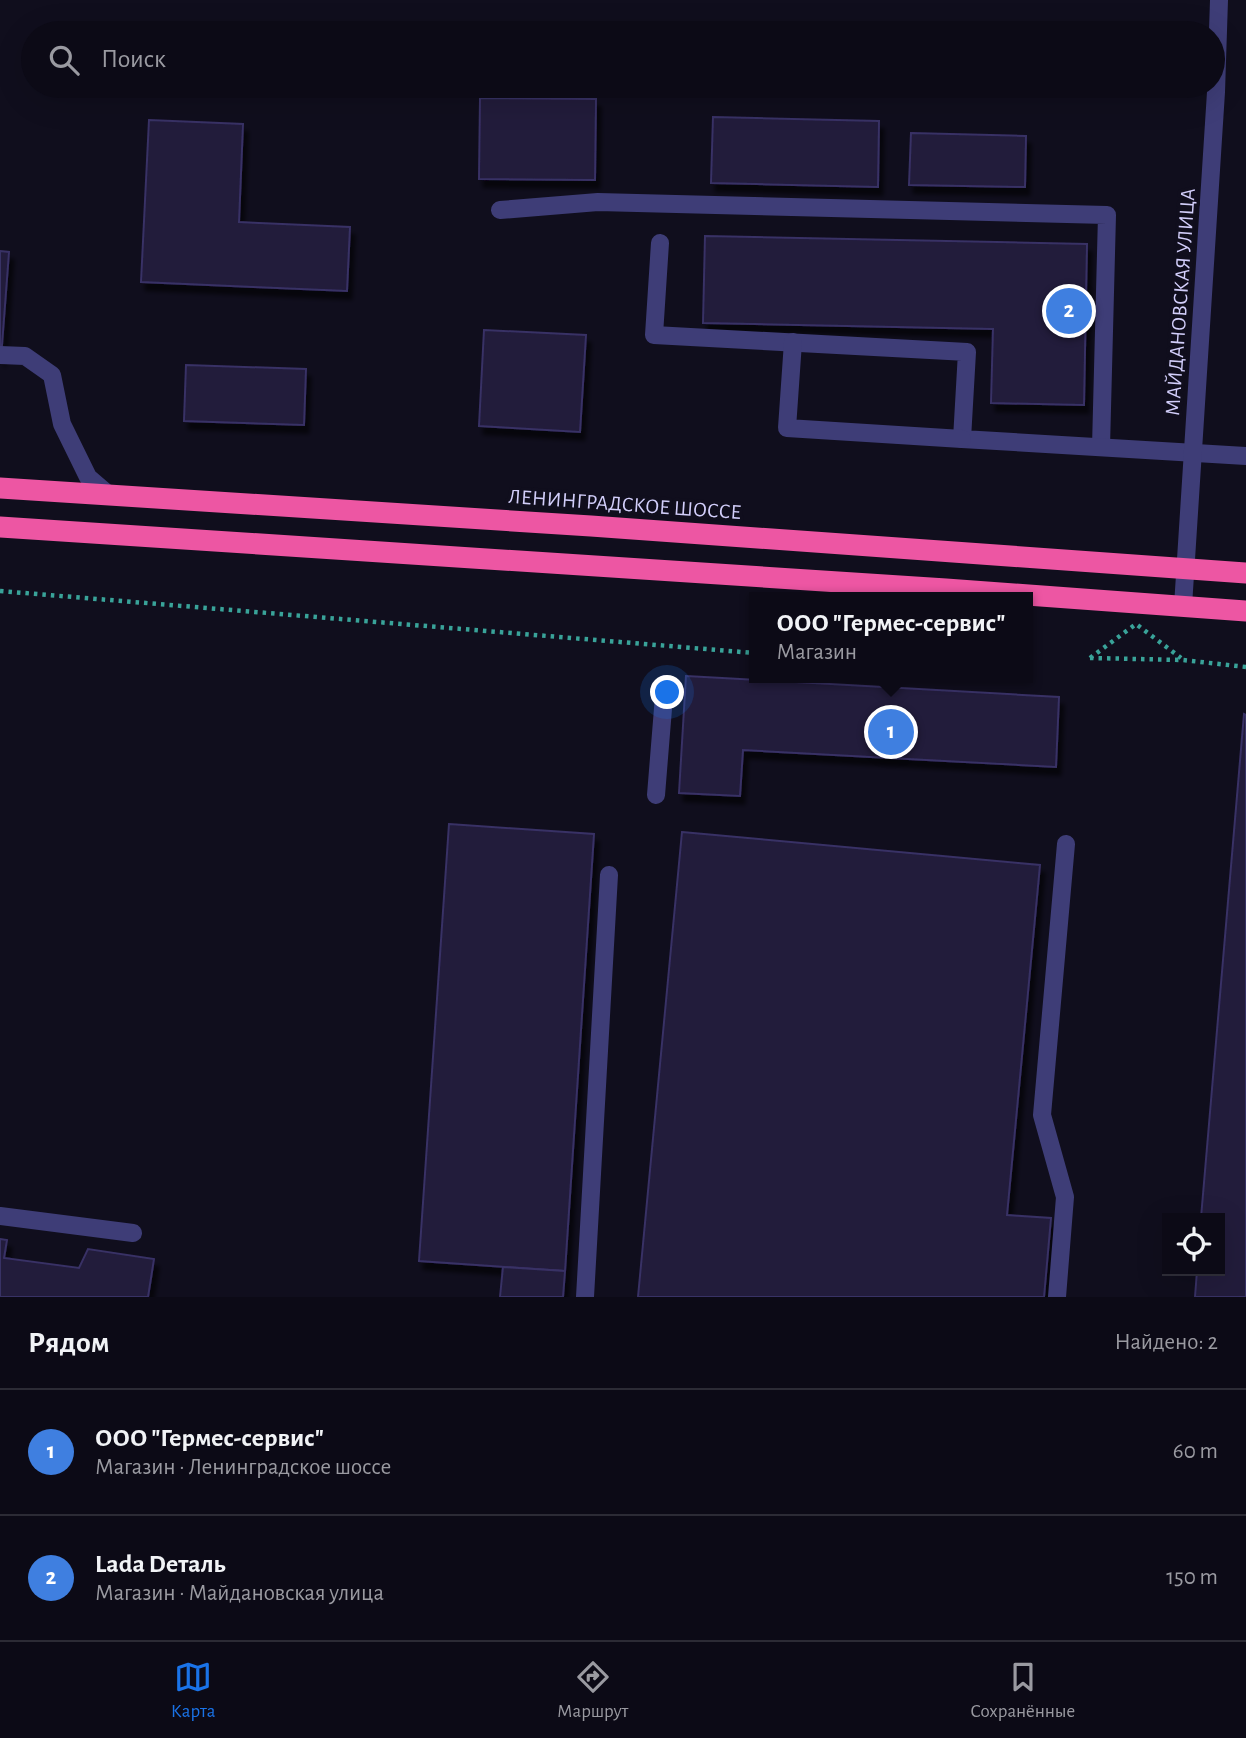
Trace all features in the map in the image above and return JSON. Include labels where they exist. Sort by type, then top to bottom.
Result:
[{"type":"highway","name":"ЛЕНИНГРАДСКОЕ ШОССЕ","points":[[0,488],[605,527],[1246,573]]},
{"type":"highway","points":[[0,527],[973,592]]},
{"type":"highway","points":[[1033,596],[1246,611]]},
{"type":"street","name":"МАЙДАНОВСКАЯ УЛИЦА","points":[[1218,21],[1219,0]]},
{"type":"street","name":"МАЙДАНОВСКАЯ УЛИЦА","points":[[1183,606],[1216,98]]},
{"type":"street","points":[[500,210],[598,202],[1107,215],[1101,447]]},
{"type":"street","points":[[660,243],[654,335],[967,352],[962,439]]},
{"type":"street","points":[[793,342],[787,428],[1246,456]]},
{"type":"street","points":[[0,355],[25,356],[52,375],[62,424],[88,477],[109,495]]},
{"type":"street","points":[[656,795],[665,684]]},
{"type":"street","points":[[1057,1297],[1065,1197],[1042,1115],[1066,844]]},
{"type":"street","points":[[585,1297],[609,875]]},
{"type":"street","points":[[0,1216],[133,1233]]},
{"type":"path","points":[[0,592],[749,653]]},
{"type":"path","points":[[1183,660],[1136,624],[1090,658],[1183,660],[1246,667]]},
{"type":"building","points":[[480,98],[596,99],[595,180],[479,179]]},
{"type":"building","points":[[713,117],[879,121],[878,187],[711,183]]},
{"type":"building","points":[[149,120],[243,124],[239,222],[350,227],[347,291],[141,282]]},
{"type":"building","points":[[911,133],[1026,136],[1025,187],[909,185]]},
{"type":"building","points":[[705,236],[1087,244],[1084,405],[991,403],[993,329],[703,323]]},
{"type":"building","points":[[0,251],[9,252],[1,358],[0,357]]},
{"type":"building","points":[[484,330],[586,335],[580,432],[479,426]]},
{"type":"building","points":[[186,365],[306,369],[304,425],[184,421]]},
{"type":"building","points":[[686,676],[749,680],[749,683],[810,683],[1059,697],[1056,767],[743,750],[740,796],[679,793]]},
{"type":"building","points":[[1244,714],[1246,1297],[1195,1297],[1197,1276],[1225,1276],[1225,1213],[1201,1213]]},
{"type":"building","points":[[449,824],[594,834],[565,1271],[419,1261]]},
{"type":"building","points":[[682,832],[1040,865],[1007,1215],[1051,1218],[1044,1297],[638,1297]]},
{"type":"building","points":[[0,1239],[7,1240],[4,1258],[79,1268],[88,1249],[154,1259],[148,1297],[0,1297]]},
{"type":"building","points":[[503,1267],[565,1271],[563,1297],[500,1297]]},
{"type":"place","name":"Lada Dеталь","points":[[1069,311]]},
{"type":"place","name":"ООО \"Гермес-сервис\"","points":[[891,732]]}]
